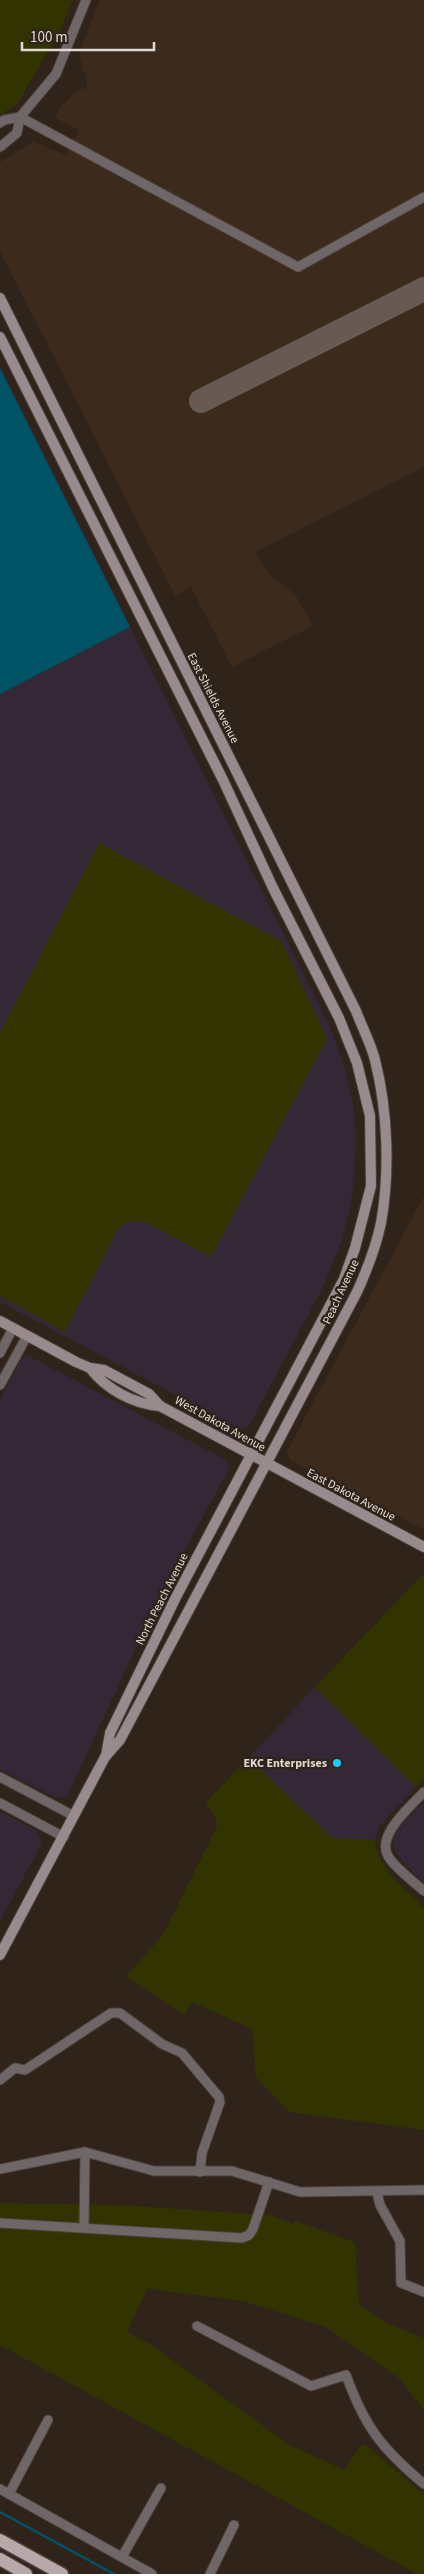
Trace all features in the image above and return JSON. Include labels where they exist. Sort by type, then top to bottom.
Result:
[{"type":"main road","name":"East Shields Avenue","points":[[0,298],[356,1011],[375,1060],[385,1116]]},
{"type":"main road","points":[[0,337],[223,780],[273,888],[339,1018],[357,1063],[370,1116],[371,1186],[355,1248],[344,1279],[250,1456]]},
{"type":"main road","points":[[322,985],[338,976]]},
{"type":"main road","name":"Peach Avenue","points":[[267,1464],[343,1320],[370,1260],[381,1224],[385,1186],[385,1116]]},
{"type":"main road","name":"West Dakota Avenue","points":[[0,1322],[90,1368],[101,1383],[144,1405],[160,1406],[267,1464]]},
{"type":"main road","name":"North Peach Avenue","points":[[105,1758],[110,1733],[176,1597],[250,1456]]},
{"type":"main road","name":"East Dakota Avenue","points":[[267,1464],[424,1547]]},
{"type":"main road","name":"North Peach Avenue","points":[[0,1955],[105,1758],[120,1740],[267,1464]]},
{"type":"main road","points":[[1,2541],[62,2574]]},
{"type":"main road","points":[[0,2560],[26,2574]]},
{"type":"street","points":[[0,146],[17,133],[20,117],[56,74],[86,0]]},
{"type":"street","points":[[0,124],[4,120],[20,117],[298,267],[424,196]]},
{"type":"street","points":[[0,1353],[13,1328]]},
{"type":"street","points":[[0,1385],[27,1336]]},
{"type":"street","points":[[0,1777],[74,1816]]},
{"type":"street","points":[[424,1792],[390,1829],[386,1842],[387,1855],[424,1891]]},
{"type":"street","points":[[0,1803],[64,1837]]},
{"type":"street","points":[[0,2080],[15,2068],[25,2070],[110,2013],[120,2013],[162,2044],[182,2053],[218,2097],[220,2102],[202,2153],[200,2172]]},
{"type":"street","points":[[84,2228],[85,2152]]},
{"type":"street","points":[[0,2169],[85,2152],[154,2171],[200,2172],[232,2170],[300,2192],[424,2190]]},
{"type":"street","points":[[0,2223],[242,2238],[249,2235],[253,2229],[269,2182]]},
{"type":"street","points":[[377,2192],[380,2205],[400,2241],[401,2283],[424,2292]]},
{"type":"street","points":[[197,2326],[311,2386],[346,2375],[365,2420],[376,2438],[394,2458],[424,2484]]},
{"type":"street","points":[[9,2494],[48,2420]]},
{"type":"street","points":[[122,2557],[161,2488]]},
{"type":"street","points":[[0,2489],[152,2574]]},
{"type":"street","points":[[210,2574],[234,2525]]},
{"type":"shaded area","points":[[0,0],[72,0],[63,25],[18,103],[0,115]]},
{"type":"shaded area","points":[[99,0],[424,0],[424,467],[255,552],[268,573],[295,594],[313,626],[232,667],[191,587],[175,596],[0,251],[0,162],[34,141],[65,155],[79,130],[55,118],[62,105],[78,90],[86,88],[87,81],[79,54]]},
{"type":"shaded area","points":[[130,627],[328,1023],[343,1062],[353,1103],[356,1134],[355,1171],[350,1208],[341,1243],[323,1287],[249,1426],[240,1429],[0,1302],[0,694]]},
{"type":"shaded area","points":[[99,843],[281,941],[327,1038],[211,1257],[143,1221],[129,1221],[118,1229],[65,1332],[0,1296],[0,1033]]},
{"type":"shaded area","points":[[424,1196],[424,1530],[290,1460],[287,1451]]},
{"type":"shaded area","points":[[27,1355],[226,1460],[229,1469],[162,1591],[68,1795],[56,1798],[0,1769],[0,1400],[21,1359]]},
{"type":"shaded area","points":[[424,1573],[424,1779],[416,1787],[315,1687]]},
{"type":"shaded area","points":[[315,1687],[416,1787],[378,1828],[375,1840],[332,1838],[248,1758]]},
{"type":"shaded area","points":[[248,1758],[332,1838],[375,1840],[377,1851],[387,1869],[400,1885],[424,1907],[424,2130],[289,2112],[256,2077],[252,2029],[192,2002],[185,2015],[126,1976],[163,1935],[218,1824],[206,1802]]},
{"type":"shaded area","points":[[424,1802],[424,1883],[402,1861],[393,1846],[393,1836],[398,1828]]},
{"type":"shaded area","points":[[0,1811],[37,1831],[42,1843],[0,1921]]},
{"type":"shaded area","points":[[0,2203],[120,2205],[269,2215],[293,2224],[295,2221],[355,2242],[359,2305],[389,2324],[424,2338],[424,2411],[400,2379],[326,2327],[243,2301],[147,2289],[127,2332],[150,2344],[288,2444],[344,2470],[363,2443],[424,2494],[424,2574],[417,2574],[0,2345]]},
{"type":"water","points":[[0,368],[130,627],[0,694]]},
{"type":"waterway","points":[[0,2512],[114,2574]]},
{"type":"taxiway","points":[[201,401],[424,289]]},
{"type":"place","name":"EKC Enterprises","points":[[337,1763]]}]
